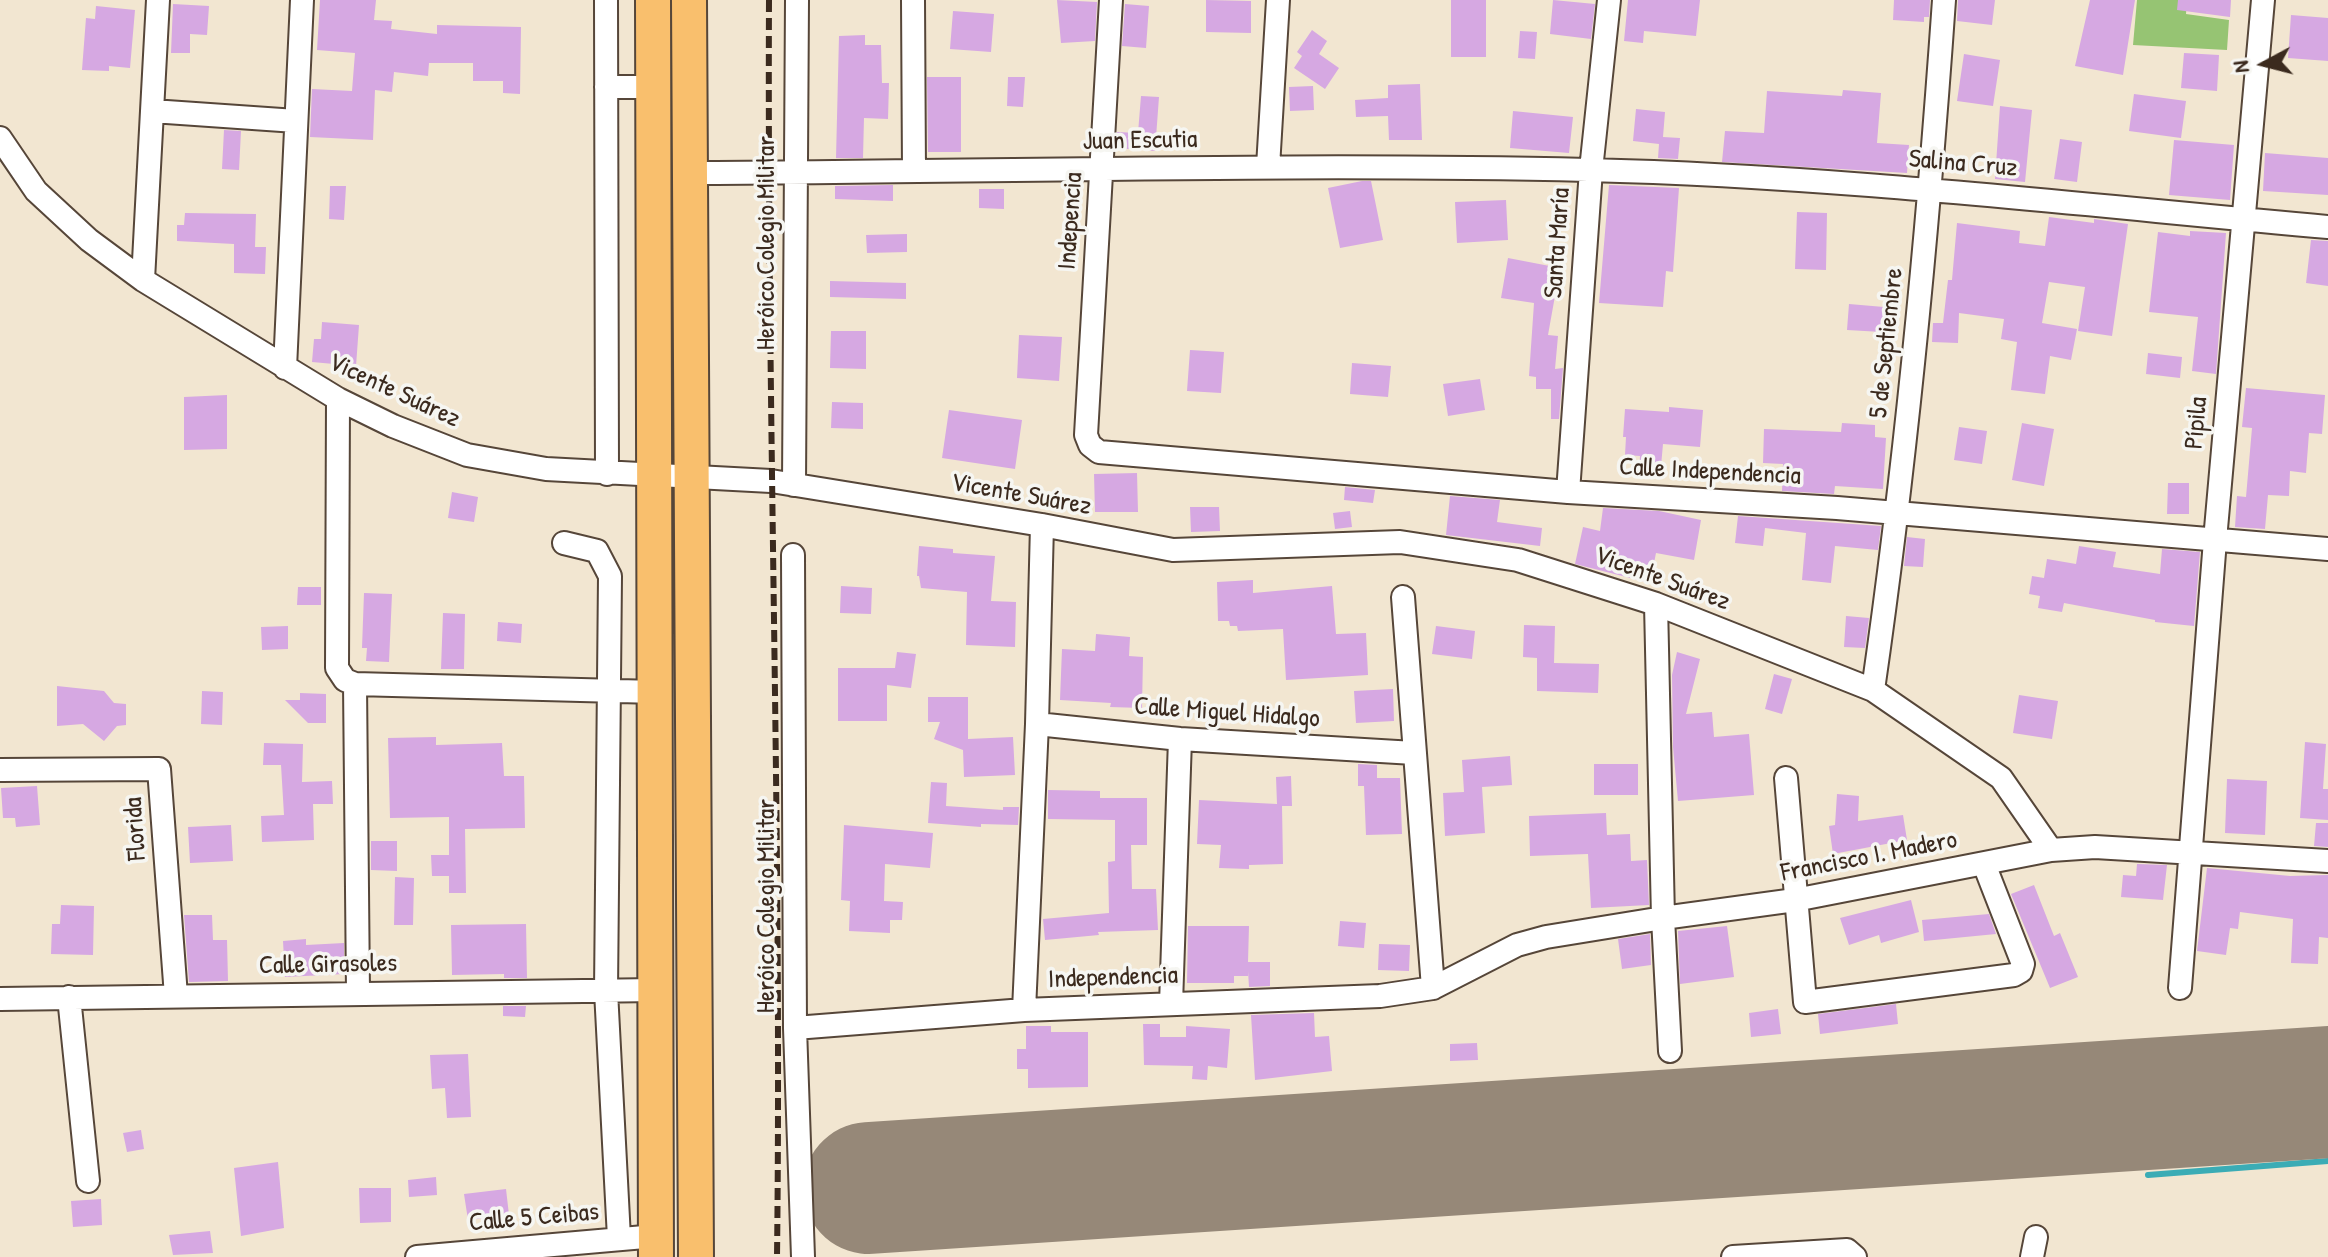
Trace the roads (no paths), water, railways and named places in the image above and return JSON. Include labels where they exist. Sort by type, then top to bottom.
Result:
[{"type":"main road","points":[[653,0],[656,1246]]},
{"type":"main road","points":[[689,0],[696,1257]]},
{"type":"street","points":[[143,280],[158,0]]},
{"type":"street","points":[[285,368],[302,0]]},
{"type":"street","points":[[606,0],[607,474]]},
{"type":"street","name":"Heróico Colegio Militar","points":[[794,485],[797,0]]},
{"type":"street","points":[[913,0],[914,171]]},
{"type":"street","name":"Indepencia","points":[[1090,445],[1086,435],[1111,0]]},
{"type":"street","points":[[1268,167],[1278,0]]},
{"type":"street","name":"Santa María","points":[[1568,492],[1591,170],[1609,0]]},
{"type":"street","name":"5 de Septiembre","points":[[1873,690],[1898,513],[1931,188],[1944,0]]},
{"type":"street","name":"Pípila","points":[[2180,988],[2215,540],[2263,0]]},
{"type":"street","points":[[606,87],[654,87]]},
{"type":"street","points":[[152,111],[296,121]]},
{"type":"street","name":"Vicente Suárez","points":[[0,138],[36,191],[89,240],[143,280],[338,399],[393,426],[467,455],[546,469],[771,481],[1042,525],[1173,550],[1400,542],[1518,560],[1656,604],[1873,690],[2001,778],[2051,850]]},
{"type":"street","name":"Juan Escutia","points":[[690,173],[1268,167],[1591,170]]},
{"type":"street","name":"Salina Cruz","points":[[1591,170],[1931,188],[2328,227]]},
{"type":"street","points":[[338,399],[337,668],[345,680],[355,684],[656,692]]},
{"type":"street","name":"Calle Independencia","points":[[1090,445],[1099,452],[1568,492],[1898,513],[2328,549]]},
{"type":"street","points":[[1024,1010],[1042,525]]},
{"type":"street","points":[[564,543],[597,551],[610,576],[606,991],[619,1238]]},
{"type":"street","name":"Heróico Colegio Militar","points":[[793,555],[795,1028],[803,1257]]},
{"type":"street","points":[[1403,597],[1433,988]]},
{"type":"street","points":[[1656,604],[1663,918],[1670,1051]]},
{"type":"street","points":[[355,684],[358,992]]},
{"type":"street","name":"Calle Miguel Hidalgo","points":[[1037,724],[1180,739],[1414,753]]},
{"type":"street","points":[[1171,1004],[1180,739]]},
{"type":"street","name":"Florida","points":[[0,770],[159,769],[176,996]]},
{"type":"street","points":[[1786,778],[1805,1002],[2014,975],[2021,971],[2023,964],[1984,864]]},
{"type":"street","name":"Francisco I. Madero","points":[[1433,988],[1517,945],[1546,937],[1795,900],[2051,850],[2095,847],[2328,861]]},
{"type":"street","name":"Independencia","points":[[795,1028],[1024,1010],[1380,996],[1433,988]]},
{"type":"street","name":"Calle Girasoles","points":[[0,999],[656,990]]},
{"type":"street","points":[[69,997],[88,1181]]},
{"type":"street","name":"Calle 5 Ceibas","points":[[417,1257],[556,1250],[619,1238],[656,1246]]},
{"type":"street","points":[[1733,1257],[1851,1254]]},
{"type":"waterway","points":[[2148,1175],[2328,1161]]},
{"type":"railway","points":[[769,0],[778,943],[777,1257]]}]
